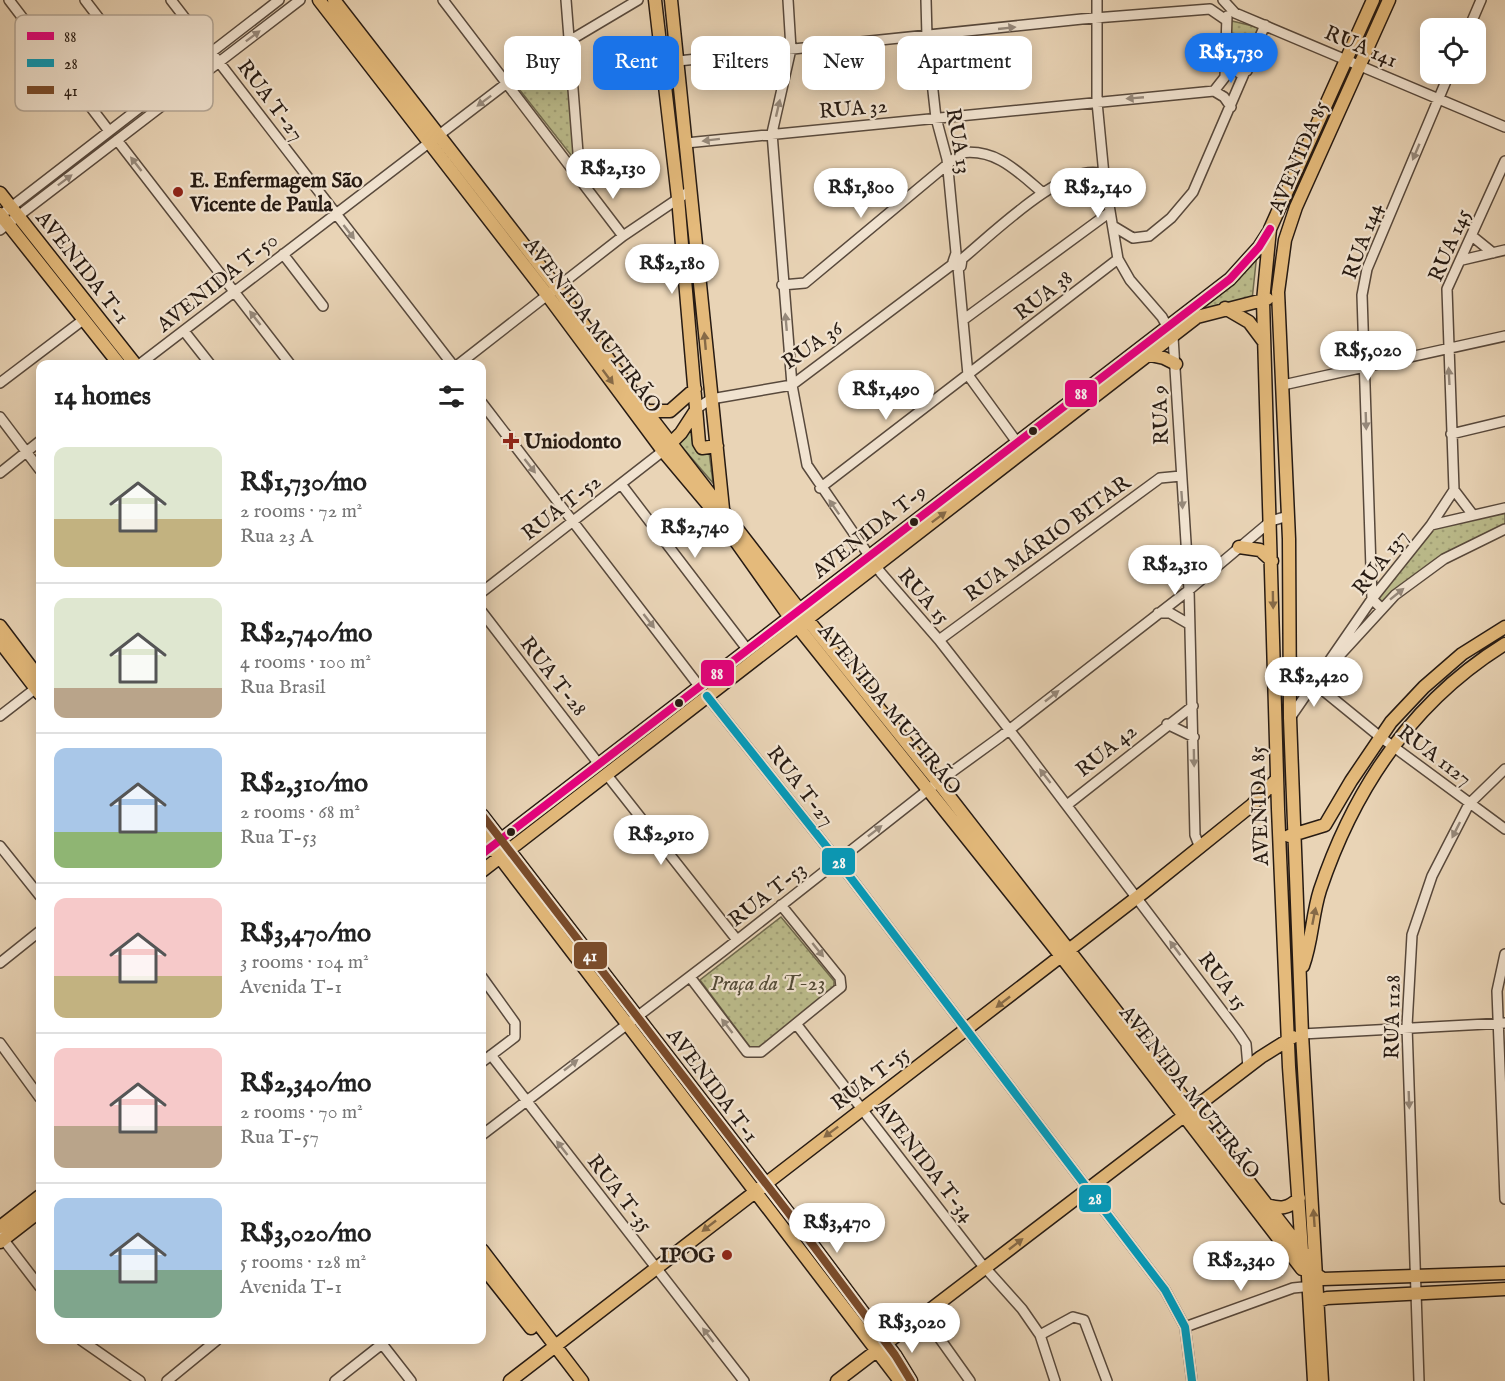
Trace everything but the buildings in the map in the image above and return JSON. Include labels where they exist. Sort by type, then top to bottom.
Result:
[{"type":"main road","name":"AVENIDA MUTIRÃO","points":[[319,0],[434,138]]},
{"type":"main road","name":"AVENIDA MUTIRÃO","points":[[334,0],[434,138],[646,411],[667,447],[723,510],[799,618]]},
{"type":"main road","points":[[655,0],[678,198],[699,443],[702,448],[717,446]]},
{"type":"main road","points":[[671,0],[675,36]]},
{"type":"main road","name":"AVENIDA 85","points":[[1307,1381],[1279,840],[1263,302],[1270,229],[1373,0]]},
{"type":"main road","name":"AVENIDA 85","points":[[1322,1381],[1302,1034],[1290,718],[1292,660],[1288,516],[1278,292],[1285,240],[1296,207],[1389,0]]},
{"type":"main road","points":[[679,72],[723,510]]},
{"type":"main road","name":"AVENIDA T-1","points":[[0,193],[5,217],[115,360]]},
{"type":"main road","name":"AVENIDA T-1","points":[[5,217],[131,360]]},
{"type":"main road","name":"AVENIDA T-9","points":[[872,560],[1150,355],[1171,332],[1230,279],[1260,246],[1270,229]]},
{"type":"main road","name":"AVENIDA T-9","points":[[486,868],[707,696],[1016,441],[1171,332],[1197,317],[1225,308],[1263,302],[1278,292]]},
{"type":"main road","name":"AVENIDA MUTIRÃO","points":[[553,293],[715,512],[1065,954],[1188,1114],[1302,1269]]},
{"type":"main road","points":[[1225,308],[1249,322],[1264,342]]},
{"type":"main road","points":[[1150,355],[1176,364]]},
{"type":"main road","points":[[646,411],[670,411],[695,389]]},
{"type":"main road","name":"RUA 36","points":[[667,447],[696,409]]},
{"type":"main road","points":[[1239,547],[1260,550],[1272,561]]},
{"type":"main road","name":"AVENIDA T-9","points":[[491,847],[747,649],[799,618]]},
{"type":"main road","points":[[0,626],[36,681]]},
{"type":"main road","points":[[1279,840],[1318,829],[1331,820],[1379,736],[1439,674],[1462,654],[1505,627]]},
{"type":"main road","points":[[0,642],[36,683]]},
{"type":"main road","points":[[1300,973],[1308,953],[1319,893],[1340,835],[1362,793],[1393,744],[1426,707],[1471,665],[1505,644]]},
{"type":"main road","name":"RUA T-55","points":[[510,1381],[760,1186],[966,1032],[1200,848],[1252,805],[1277,779]]},
{"type":"main road","points":[[1252,805],[1278,809],[1318,829]]},
{"type":"main road","name":"AVENIDA T-1","points":[[486,829],[491,847],[504,854],[882,1347],[911,1381]]},
{"type":"main road","points":[[837,1381],[923,1315],[983,1265],[1188,1114],[1261,1057],[1288,1039],[1302,1034]]},
{"type":"main road","points":[[1261,1057],[1278,1057],[1289,1067]]},
{"type":"main road","name":"AVENIDA MUTIRÃO","points":[[1188,1114],[1302,1250]]},
{"type":"main road","points":[[1266,1205],[1280,1209],[1286,1208],[1299,1198]]},
{"type":"main road","points":[[1,1236],[36,1200]]},
{"type":"main road","points":[[1,1236],[36,1214]]},
{"type":"main road","points":[[1302,1250],[1308,1259],[1314,1381]]},
{"type":"main road","points":[[486,1256],[552,1348],[572,1381]]},
{"type":"main road","points":[[486,1271],[582,1381]]},
{"type":"main road","points":[[1317,1275],[1323,1279],[1414,1278],[1505,1273]]},
{"type":"main road","points":[[1318,1301],[1327,1298],[1505,1289]]},
{"type":"main road","name":"AVENIDA T-1","points":[[882,1347],[900,1381]]},
{"type":"street","points":[[9,0],[20,15]]},
{"type":"street","points":[[85,0],[96,15]]},
{"type":"street","name":"RUA T-27","points":[[171,0],[183,15]]},
{"type":"street","points":[[213,50],[279,0]]},
{"type":"street","points":[[213,67],[300,0]]},
{"type":"street","points":[[566,0],[569,36]]},
{"type":"street","name":"AVENIDA T-50","points":[[577,36],[638,0]]},
{"type":"street","name":"RUA 15","points":[[788,0],[791,49],[772,133],[782,285],[792,385],[807,465],[820,488],[872,560],[939,640],[1009,730],[1239,1032],[1246,1044],[1248,1067]]},
{"type":"street","name":"RUA 13","points":[[926,0],[927,36]]},
{"type":"street","points":[[1097,0],[1099,19],[1097,102],[1104,175],[1118,259],[1130,280],[1171,332]]},
{"type":"street","points":[[937,36],[1210,9],[1222,0],[1235,13],[1229,15],[1226,20],[1225,77],[1214,91],[1224,97],[1231,107]]},
{"type":"street","points":[[1473,18],[1481,0]]},
{"type":"street","points":[[447,1],[504,79]]},
{"type":"street","points":[[1210,9],[1226,20]]},
{"type":"street","name":"RUA 141","points":[[1235,13],[1361,64],[1505,127]]},
{"type":"street","points":[[1113,226],[1125,234],[1141,238],[1149,236],[1171,218],[1193,192],[1265,26]]},
{"type":"street","points":[[679,62],[897,40]]},
{"type":"street","name":"RUA T-27","points":[[213,54],[449,360]]},
{"type":"street","points":[[1227,60],[1239,73],[1247,71]]},
{"type":"street","name":"RUA 144","points":[[1372,599],[1362,295],[1367,269],[1444,84]]},
{"type":"street","name":"AVENIDA T-50","points":[[145,360],[504,85]]},
{"type":"street","points":[[512,90],[623,236]]},
{"type":"street","points":[[573,90],[580,180]]},
{"type":"street","name":"RUA 13","points":[[933,90],[936,118],[948,161],[968,375]]},
{"type":"street","name":"RUA 32","points":[[686,143],[1214,91]]},
{"type":"street","points":[[94,111],[109,131]]},
{"type":"street","points":[[5,217],[135,111]]},
{"type":"street","points":[[5,217],[155,111]]},
{"type":"street","points":[[117,140],[288,360]]},
{"type":"street","points":[[782,285],[805,283],[948,161],[961,153],[975,151],[1008,163],[1043,193]]},
{"type":"street","name":"RUA 145","points":[[1454,490],[1447,290],[1505,162]]},
{"type":"street","name":"RUA 36","points":[[696,409],[711,399],[792,385],[957,263],[1043,193],[1074,176],[1093,173],[1104,175]]},
{"type":"street","points":[[464,360],[553,293],[623,236],[691,190]]},
{"type":"street","points":[[963,320],[1110,212]]},
{"type":"street","points":[[1472,236],[1493,253]]},
{"type":"street","points":[[1462,260],[1505,250]]},
{"type":"street","points":[[283,254],[323,306]]},
{"type":"street","name":"RUA 38","points":[[820,488],[1118,259]]},
{"type":"street","points":[[0,383],[83,320]]},
{"type":"street","points":[[184,331],[207,360]]},
{"type":"street","name":"RUA 9","points":[[1171,332],[1176,364],[1188,590],[1195,835],[1200,848]]},
{"type":"street","points":[[1283,385],[1364,369],[1505,336]]},
{"type":"street","points":[[967,360],[976,363],[989,359]]},
{"type":"street","points":[[968,375],[1016,441]]},
{"type":"street","points":[[486,408],[699,686]]},
{"type":"street","points":[[0,417],[36,464]]},
{"type":"street","points":[[1451,434],[1505,421]]},
{"type":"street","points":[[0,473],[36,444]]},
{"type":"street","name":"RUA T-52","points":[[486,589],[667,447]]},
{"type":"street","name":"RUA MÁRIO BITAR","points":[[939,640],[1160,478],[1181,476]]},
{"type":"street","points":[[621,484],[747,649]]},
{"type":"street","points":[[1431,525],[1454,490],[1473,515]]},
{"type":"street","name":"RUA 137","points":[[1290,718],[1372,599],[1431,525],[1505,508]]},
{"type":"street","points":[[1270,521],[1288,516]]},
{"type":"street","name":"RUA T-53","points":[[486,1132],[631,1019],[690,977],[933,785],[1009,730],[1188,590],[1270,521]]},
{"type":"street","name":"RUA 137","points":[[1314,683],[1381,608],[1444,559],[1505,529]]},
{"type":"street","points":[[1372,599],[1381,608]]},
{"type":"street","points":[[1158,613],[1170,613],[1189,624]]},
{"type":"street","name":"RUA T-28","points":[[486,617],[598,763]]},
{"type":"street","name":"RUA 1127","points":[[1292,660],[1314,683],[1379,736],[1393,744],[1469,804],[1505,829]]},
{"type":"street","points":[[0,716],[36,688]]},
{"type":"street","name":"RUA T-27","points":[[707,696],[838,861],[966,1032],[1087,1187],[1165,1290],[1185,1327]]},
{"type":"street","name":"RUA 42","points":[[1067,805],[1167,724],[1193,706]]},
{"type":"street","name":"RUA 42","points":[[1167,724],[1194,737]]},
{"type":"street","name":"RUA 1128","points":[[1419,1381],[1414,1293],[1407,1026],[1413,934],[1432,876],[1469,804],[1505,769]]},
{"type":"street","points":[[607,775],[737,940]]},
{"type":"street","points":[[0,846],[36,891]]},
{"type":"street","points":[[690,977],[747,1052],[761,1053],[797,1025],[841,987],[840,978],[781,904]]},
{"type":"street","points":[[0,963],[36,934]]},
{"type":"street","points":[[1505,954],[1497,991],[1501,1023],[1505,1199]]},
{"type":"street","points":[[486,983],[515,1023],[515,1037],[486,1059]]},
{"type":"street","points":[[1302,1034],[1407,1026],[1501,1023]]},
{"type":"street","name":"AVENIDA T-34","points":[[797,1025],[1040,1335]]},
{"type":"street","points":[[0,1043],[36,1092]]},
{"type":"street","name":"RUA T-35","points":[[491,1055],[744,1381]]},
{"type":"street","points":[[1,1236],[36,1282]]},
{"type":"street","points":[[1192,1381],[1185,1327],[1293,1288],[1303,1287]]},
{"type":"street","points":[[923,1315],[970,1381]]},
{"type":"street","points":[[1055,1381],[1040,1335],[1073,1317],[1084,1320],[1107,1381]]},
{"type":"street","points":[[87,1344],[140,1381]]},
{"type":"street","points":[[167,1381],[213,1344]]},
{"type":"street","points":[[335,1381],[378,1344]]},
{"type":"street","points":[[382,1344],[411,1381]]},
{"type":"green space","points":[[1228,20],[1261,28],[1243,70],[1233,63]]},
{"type":"green space","points":[[520,90],[570,90],[578,164]]},
{"type":"green space","points":[[1257,253],[1252,300],[1205,308],[1184,323]]},
{"type":"green space","points":[[691,423],[695,447],[709,452],[713,483],[676,440]]},
{"type":"green space","points":[[1505,510],[1505,526],[1440,558],[1383,603],[1378,597],[1432,527]]},
{"type":"green space","name":"Praça da T-23","points":[[781,917],[834,981],[834,987],[759,1048],[750,1047],[700,980]]},
{"type":"transit line","name":"88","points":[[486,851],[1230,279],[1259,247],[1270,229]]},
{"type":"transit line","name":"28","points":[[707,696],[838,861],[1165,1290],[1185,1327],[1192,1381]]},
{"type":"transit line","name":"41","points":[[486,820],[797,1224],[895,1355],[911,1381]]},
{"type":"place","name":"E. Enfermagem São Vicente de Paula","points":[[178,192]]},
{"type":"place","name":"Uniodonto","points":[[511,441]]},
{"type":"place","name":"IPOG","points":[[727,1255]]}]
